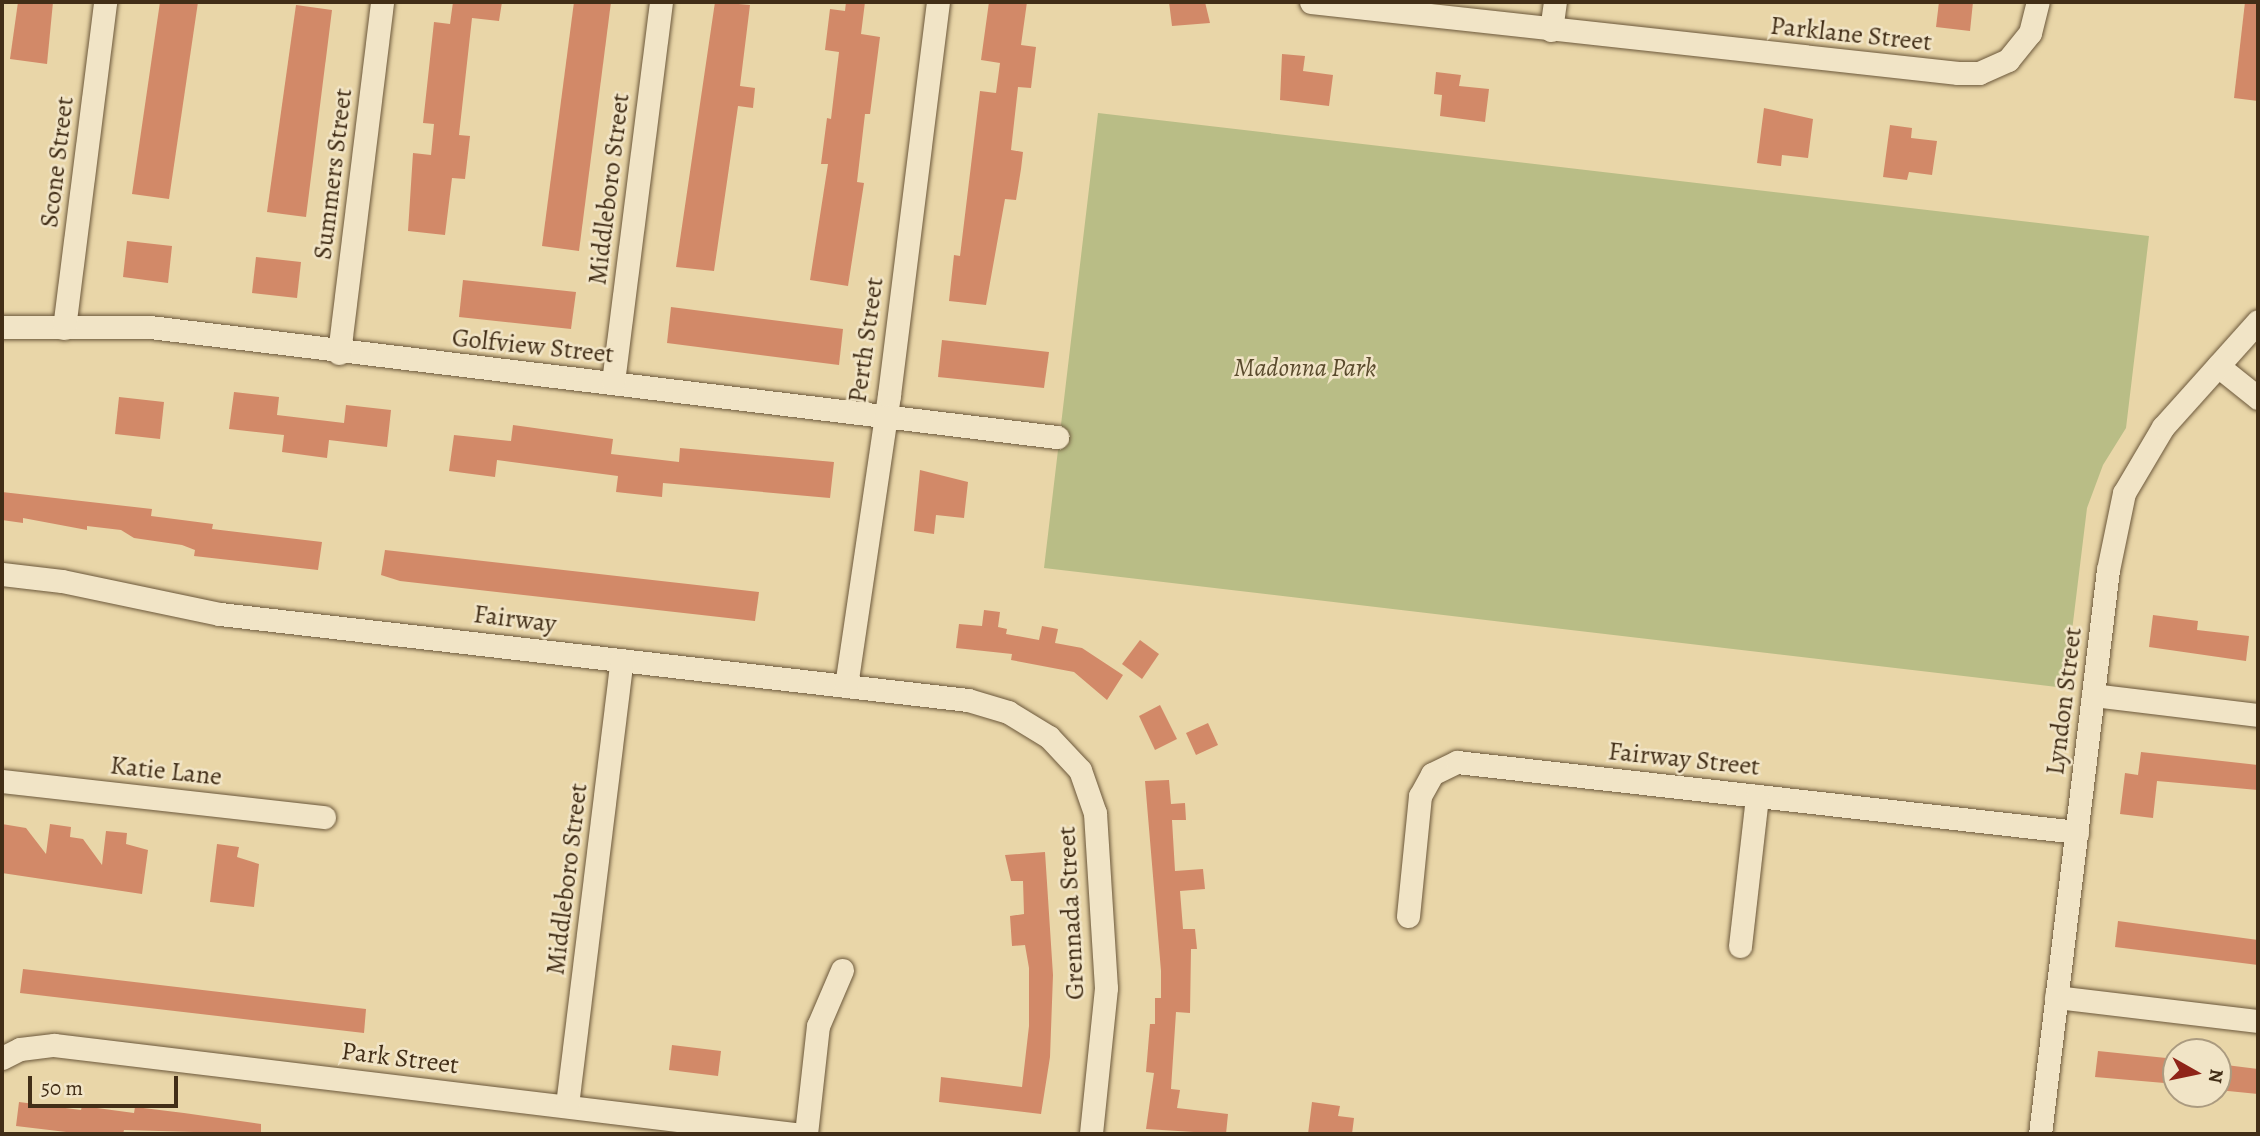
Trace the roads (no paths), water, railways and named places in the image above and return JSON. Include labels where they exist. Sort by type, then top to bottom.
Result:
[{"type":"street","name":"Scone Street","points":[[64,328],[105,2]]},
{"type":"street","name":"Summers Street","points":[[339,353],[382,2]]},
{"type":"street","name":"Middleboro Street","points":[[613,382],[661,2]]},
{"type":"street","name":"Perth Street","points":[[846,686],[938,2]]},
{"type":"street","name":"Parklane Street","points":[[1311,2],[1958,74],[1979,73],[2008,60],[2030,33],[2038,2]]},
{"type":"street","points":[[1551,30],[1555,2]]},
{"type":"street","name":"Lyndon Street","points":[[2040,1134],[2108,570],[2124,493],[2163,427],[2258,321]]},
{"type":"street","name":"Golfview Street","points":[[2,327],[150,327],[339,353],[613,382],[1057,437]]},
{"type":"street","points":[[2218,366],[2258,398]]},
{"type":"street","name":"Fairway","points":[[2,574],[62,581],[220,614],[968,700],[1021,719]]},
{"type":"street","name":"Middleboro Street","points":[[566,1105],[622,660]]},
{"type":"street","points":[[2093,695],[2258,715]]},
{"type":"street","name":"Grennada Street","points":[[1021,719],[1049,737],[1080,770],[1095,813],[1106,988],[1091,1134]]},
{"type":"street","name":"Fairway Street","points":[[1408,916],[1420,796],[1432,774],[1448,764],[2077,832]]},
{"type":"street","name":"Katie Lane","points":[[2,781],[324,817]]},
{"type":"street","points":[[1740,946],[1757,796]]},
{"type":"street","points":[[806,1134],[818,1026],[842,970]]},
{"type":"street","points":[[2056,997],[2258,1021]]},
{"type":"street","name":"Park Street","points":[[2,1058],[19,1049],[54,1045],[794,1134]]},
{"type":"park label","name":"Madonna Park","points":[[1305,368]]}]
